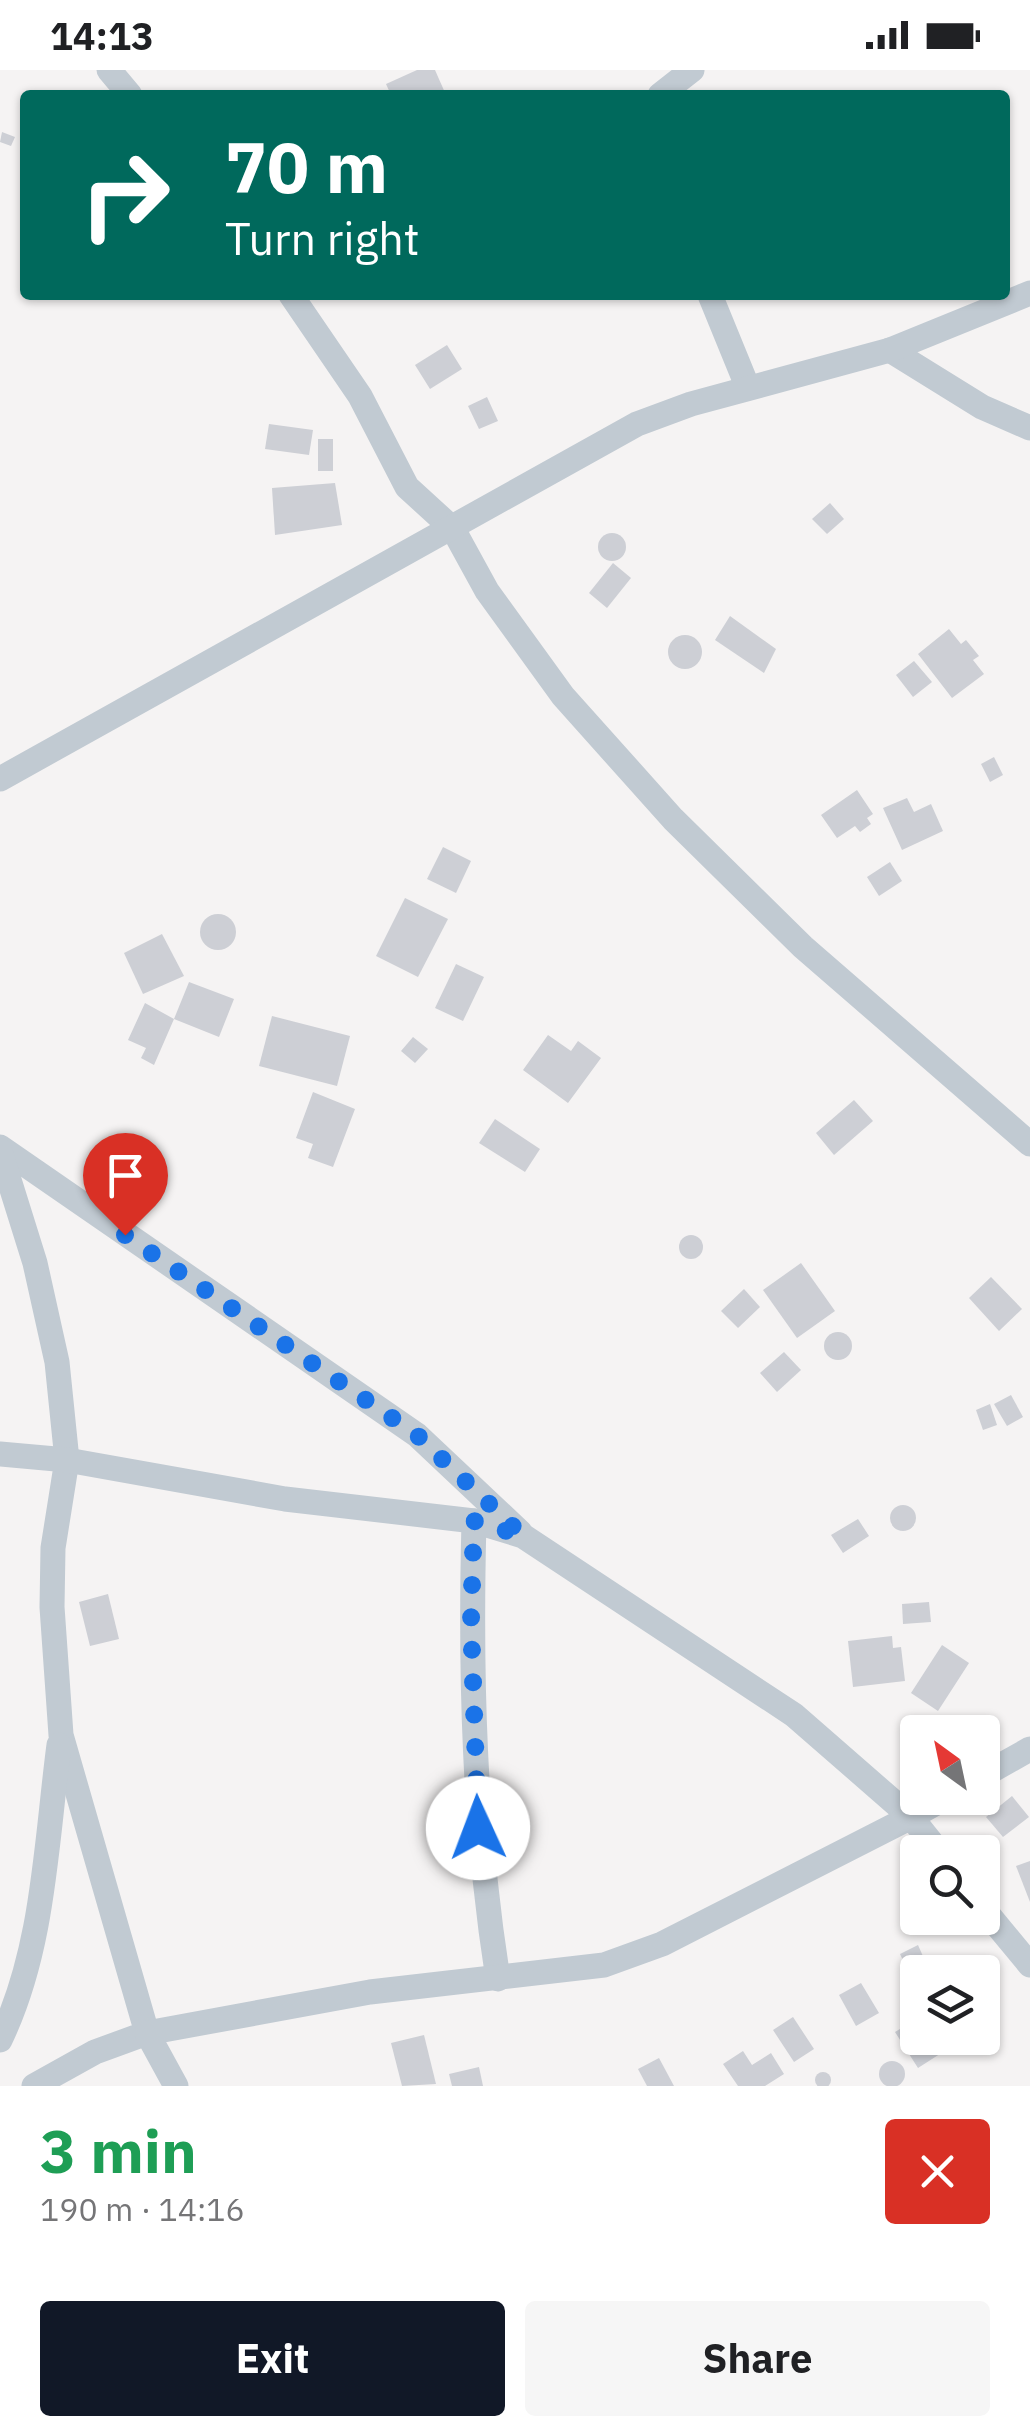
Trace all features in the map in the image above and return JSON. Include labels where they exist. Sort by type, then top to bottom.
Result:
[{"type":"street","points":[[109,70],[126,90]]},
{"type":"street","points":[[666,90],[692,70]]},
{"type":"street","points":[[0,778],[453,530],[637,424],[748,388],[890,350],[1030,293]]},
{"type":"street","points":[[294,300],[360,396],[407,487],[453,530],[487,591],[563,696],[673,819],[803,947],[1030,1144]]},
{"type":"street","points":[[712,300],[748,388]]},
{"type":"street","points":[[890,350],[982,408],[1030,428]]},
{"type":"street","points":[[0,1149],[42,1296],[56,1362],[67,1460],[53,1548],[52,1606],[60,1735],[32,1951],[24,1986],[0,2040]]},
{"type":"street","points":[[0,1149],[417,1435],[523,1536],[794,1715],[911,1817],[925,1835]]},
{"type":"street","points":[[0,1454],[67,1460],[285,1499],[474,1521],[523,1536]]},
{"type":"street","points":[[474,1521],[471,1621],[478,1828],[498,1979]]},
{"type":"street","points":[[60,1735],[148,2033],[176,2086]]},
{"type":"street","points":[[1000,1766],[1030,1750]]},
{"type":"street","points":[[34,2086],[95,2052],[148,2033],[370,1992],[567,1971],[635,1955],[915,1815]]},
{"type":"street","points":[[1000,1929],[1030,1965]]},
{"type":"building","points":[[417,70],[435,70],[444,90],[389,90],[386,84]]},
{"type":"building","points":[[2,132],[15,137],[11,146],[0,142]]},
{"type":"building","points":[[447,345],[462,369],[430,389],[415,365]]},
{"type":"building","points":[[487,397],[498,421],[479,429],[468,406]]},
{"type":"building","points":[[269,424],[313,430],[309,455],[265,449]]},
{"type":"building","points":[[318,439],[333,439],[333,471],[318,471]]},
{"type":"building","points":[[335,483],[342,525],[275,535],[272,488]]},
{"type":"building","points":[[830,503],[844,519],[827,534],[812,519]]},
{"type":"building","points":[[612,533],[622,537],[626,547],[622,557],[612,561],[602,557],[598,547],[602,537]]},
{"type":"building","points":[[613,563],[631,578],[607,608],[589,593]]},
{"type":"building","points":[[730,616],[776,649],[764,673],[715,640]]},
{"type":"building","points":[[949,629],[961,644],[966,640],[979,656],[973,660],[984,674],[952,698],[918,654]]},
{"type":"building","points":[[685,635],[697,640],[702,652],[697,664],[685,669],[673,664],[668,652],[673,640]]},
{"type":"building","points":[[914,661],[932,682],[913,697],[896,675]]},
{"type":"building","points":[[994,757],[1003,775],[990,782],[981,764]]},
{"type":"building","points":[[857,790],[873,814],[867,818],[871,824],[860,832],[855,826],[837,838],[821,815]]},
{"type":"building","points":[[907,798],[914,812],[931,804],[943,831],[902,850],[883,808]]},
{"type":"building","points":[[443,847],[471,861],[456,893],[427,879]]},
{"type":"building","points":[[890,862],[902,881],[879,896],[867,877]]},
{"type":"building","points":[[405,898],[448,919],[418,977],[376,956]]},
{"type":"building","points":[[218,914],[231,919],[236,932],[231,945],[218,950],[205,945],[200,932],[205,919]]},
{"type":"building","points":[[162,934],[184,976],[143,994],[124,953]]},
{"type":"building","points":[[456,964],[484,977],[463,1021],[435,1008]]},
{"type":"building","points":[[189,982],[234,999],[219,1037],[174,1019]]},
{"type":"building","points":[[145,1003],[174,1019],[154,1065],[141,1058],[146,1048],[128,1040]]},
{"type":"building","points":[[272,1016],[350,1036],[337,1086],[259,1066]]},
{"type":"building","points":[[548,1035],[571,1051],[578,1041],[601,1058],[568,1103],[523,1070]]},
{"type":"building","points":[[413,1037],[428,1049],[415,1063],[401,1051]]},
{"type":"building","points":[[313,1092],[355,1109],[333,1167],[308,1158],[313,1144],[296,1138]]},
{"type":"building","points":[[854,1100],[873,1121],[834,1155],[816,1133]]},
{"type":"building","points":[[495,1119],[540,1149],[525,1172],[479,1143]]},
{"type":"building","points":[[691,1235],[700,1238],[700,1256],[691,1259],[682,1256],[679,1247],[682,1238]]},
{"type":"building","points":[[801,1263],[835,1311],[797,1338],[763,1290]]},
{"type":"building","points":[[991,1277],[1022,1309],[999,1331],[969,1298]]},
{"type":"building","points":[[744,1289],[760,1307],[738,1328],[721,1311]]},
{"type":"building","points":[[838,1332],[848,1336],[852,1346],[848,1356],[838,1360],[828,1356],[824,1346],[828,1336]]},
{"type":"building","points":[[784,1352],[801,1370],[777,1392],[760,1373]]},
{"type":"building","points":[[1011,1395],[1023,1417],[1007,1426],[994,1404]]},
{"type":"building","points":[[990,1404],[997,1425],[983,1430],[976,1410]]},
{"type":"building","points":[[903,1505],[912,1509],[916,1518],[912,1527],[903,1531],[894,1527],[890,1518],[894,1509]]},
{"type":"building","points":[[858,1519],[869,1536],[843,1553],[831,1535]]},
{"type":"building","points":[[108,1594],[119,1639],[90,1646],[79,1602]]},
{"type":"building","points":[[929,1602],[931,1622],[903,1624],[902,1604]]},
{"type":"building","points":[[892,1636],[893,1648],[901,1647],[905,1681],[853,1687],[848,1641]]},
{"type":"building","points":[[942,1645],[969,1663],[938,1711],[911,1693]]},
{"type":"building","points":[[1012,1796],[1029,1817],[1003,1837],[986,1817],[1000,1815],[1000,1806]]},
{"type":"building","points":[[1030,1861],[1030,1902],[1016,1866]]},
{"type":"building","points":[[918,1945],[922,1955],[900,1955]]},
{"type":"building","points":[[861,1983],[879,2013],[856,2026],[839,1995]]},
{"type":"building","points":[[793,2017],[814,2049],[794,2062],[773,2030]]},
{"type":"building","points":[[424,2035],[436,2084],[402,2086],[391,2043]]},
{"type":"building","points":[[743,2051],[752,2065],[771,2053],[784,2074],[765,2086],[738,2086],[723,2064]]},
{"type":"building","points":[[910,2055],[938,2055],[918,2068]]},
{"type":"building","points":[[659,2058],[674,2086],[647,2086],[638,2069]]},
{"type":"building","points":[[887,2062],[897,2062],[904,2069],[904,2079],[897,2086],[887,2086],[880,2079],[880,2069]]},
{"type":"building","points":[[479,2067],[483,2086],[452,2086],[449,2074]]},
{"type":"building","points":[[817,2074],[829,2074],[829,2086],[817,2086]]},
{"type":"route","points":[[125,1235],[417,1435],[523,1536],[474,1521],[471,1621],[478,1828]]}]
